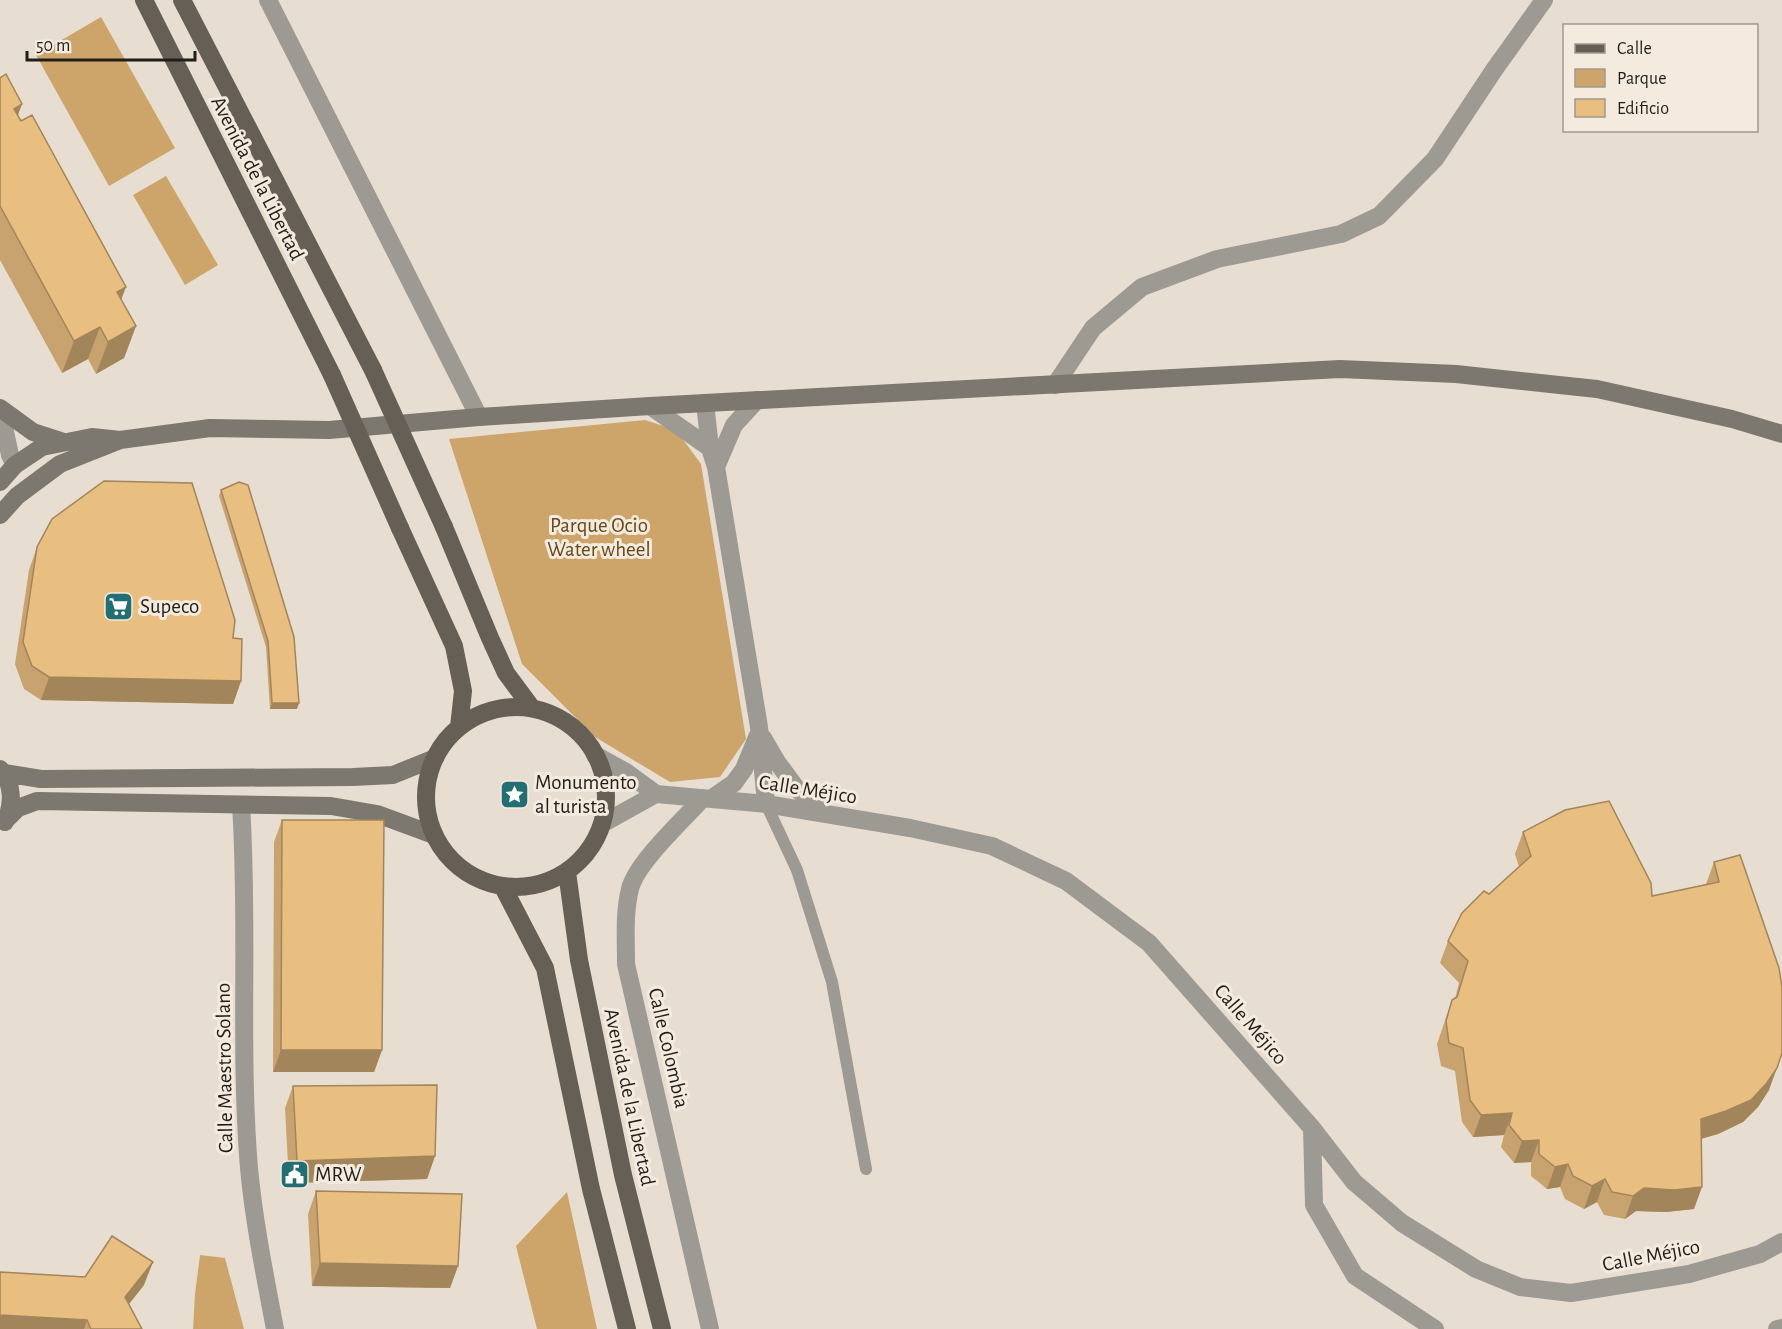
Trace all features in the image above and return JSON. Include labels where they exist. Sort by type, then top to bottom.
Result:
[{"type":"main road","name":"Avenida de la Libertad","points":[[144,0],[332,375],[454,646],[463,691],[459,727]]},
{"type":"main road","name":"Avenida de la Libertad","points":[[182,0],[373,370],[444,527],[506,673],[532,708]]},
{"type":"main road","points":[[0,515],[17,496],[60,464],[68,451],[92,437],[120,440],[210,428],[329,430],[650,406],[1224,374],[1340,369],[1456,374],[1597,389],[1732,419],[1782,434]]},
{"type":"main road","points":[[0,409],[33,432],[68,451]]},
{"type":"main road","points":[[0,482],[15,465],[42,447],[68,451]]},
{"type":"main road","points":[[0,503],[16,485],[18,476],[15,465]]},
{"type":"main road","points":[[507,707],[532,708],[561,718],[584,738],[595,755],[600,764],[606,794],[602,824],[588,851],[567,872],[547,882],[525,887],[503,887],[475,878],[451,860],[434,835],[427,810],[427,783],[435,758],[459,727],[482,714],[507,707]]},
{"type":"main road","points":[[2,771],[41,779],[353,777],[393,775],[435,758]]},
{"type":"main road","points":[[2,771],[11,788],[11,804],[3,824]]},
{"type":"main road","points":[[3,824],[18,808],[37,801],[331,806],[377,814],[434,835]]},
{"type":"main road","name":"Avenida de la Libertad","points":[[567,872],[579,960],[623,1175],[662,1329]]},
{"type":"main road","points":[[503,887],[545,968],[591,1189],[627,1329]]},
{"type":"street","points":[[268,0],[479,417]]},
{"type":"street","points":[[1055,385],[1093,328],[1142,287],[1216,259],[1341,234],[1379,216],[1435,159],[1544,0]]},
{"type":"street","points":[[716,467],[734,425],[757,400]]},
{"type":"street","points":[[705,403],[710,448],[716,467],[759,732],[766,804]]},
{"type":"street","points":[[650,406],[710,448]]},
{"type":"street","points":[[0,409],[10,455],[15,465]]},
{"type":"street","points":[[759,732],[797,789],[826,814]]},
{"type":"street","name":"Calle Colombia","points":[[710,1329],[626,964],[625,924],[630,887],[651,853],[707,799],[734,783],[744,769],[759,732]]},
{"type":"street","points":[[595,755],[626,772],[656,794],[602,824]]},
{"type":"street","name":"Calle Méjico","points":[[656,794],[766,804],[910,828],[992,846],[1066,881],[1149,943],[1312,1128],[1354,1182],[1402,1223],[1476,1269],[1520,1287],[1571,1293],[1689,1274],[1760,1254],[1782,1242]]},
{"type":"street","name":"Calle Maestro Solano","points":[[241,805],[244,869],[245,1082],[249,1167],[259,1245],[275,1329]]},
{"type":"street","points":[[1312,1128],[1314,1205],[1355,1276],[1435,1329]]},
{"type":"street","points":[[1777,1329],[1782,1328]]},
{"type":"lane","points":[[766,804],[797,870],[832,982],[866,1170]]},
{"type":"green space","points":[[101,17],[175,148],[109,186],[36,55]]},
{"type":"green space","points":[[166,176],[218,265],[185,285],[133,195]]},
{"type":"green space","name":"Parque Ocio Water wheel","points":[[645,420],[676,430],[701,464],[746,739],[720,777],[670,782],[595,737],[522,664],[449,439]]},
{"type":"green space","points":[[567,1192],[597,1329],[537,1329],[516,1246]]},
{"type":"green space","points":[[200,1255],[225,1258],[244,1329],[193,1329]]},
{"type":"building","points":[[6,74],[22,104],[14,109],[21,121],[32,115],[126,287],[117,292],[136,326],[108,342],[100,327],[74,341],[0,206],[0,78]]},
{"type":"building","name":"Supeco","points":[[104,481],[192,483],[235,620],[233,638],[242,639],[241,681],[49,677],[32,666],[23,642],[37,547],[52,519]]},
{"type":"building","points":[[239,482],[248,485],[294,637],[299,703],[272,703],[268,641],[221,490]]},
{"type":"building","points":[[1609,801],[1651,883],[1652,896],[1719,882],[1714,862],[1740,855],[1779,968],[1782,987],[1782,1053],[1777,1068],[1751,1100],[1701,1119],[1702,1187],[1674,1190],[1644,1188],[1633,1196],[1612,1192],[1605,1179],[1592,1186],[1573,1176],[1568,1164],[1555,1167],[1539,1154],[1539,1140],[1522,1141],[1509,1125],[1512,1113],[1481,1115],[1470,1100],[1463,1048],[1449,1043],[1446,1021],[1452,1000],[1457,997],[1468,961],[1448,941],[1462,913],[1484,891],[1489,894],[1531,856],[1523,832],[1565,810]]},
{"type":"building","points":[[282,820],[384,820],[382,1050],[281,1050]]},
{"type":"building","points":[[437,1085],[435,1156],[297,1161],[293,1086]]},
{"type":"building","points":[[316,1191],[462,1194],[458,1266],[320,1263]]},
{"type":"building","points":[[112,1236],[153,1262],[125,1297],[142,1329],[91,1329],[87,1320],[0,1315],[0,1272],[85,1277]]},
{"type":"place","name":"Supeco","points":[[119,606]]},
{"type":"place","name":"Monumento al turista","points":[[514,794]]},
{"type":"place","name":"MRW","points":[[294,1174]]}]
